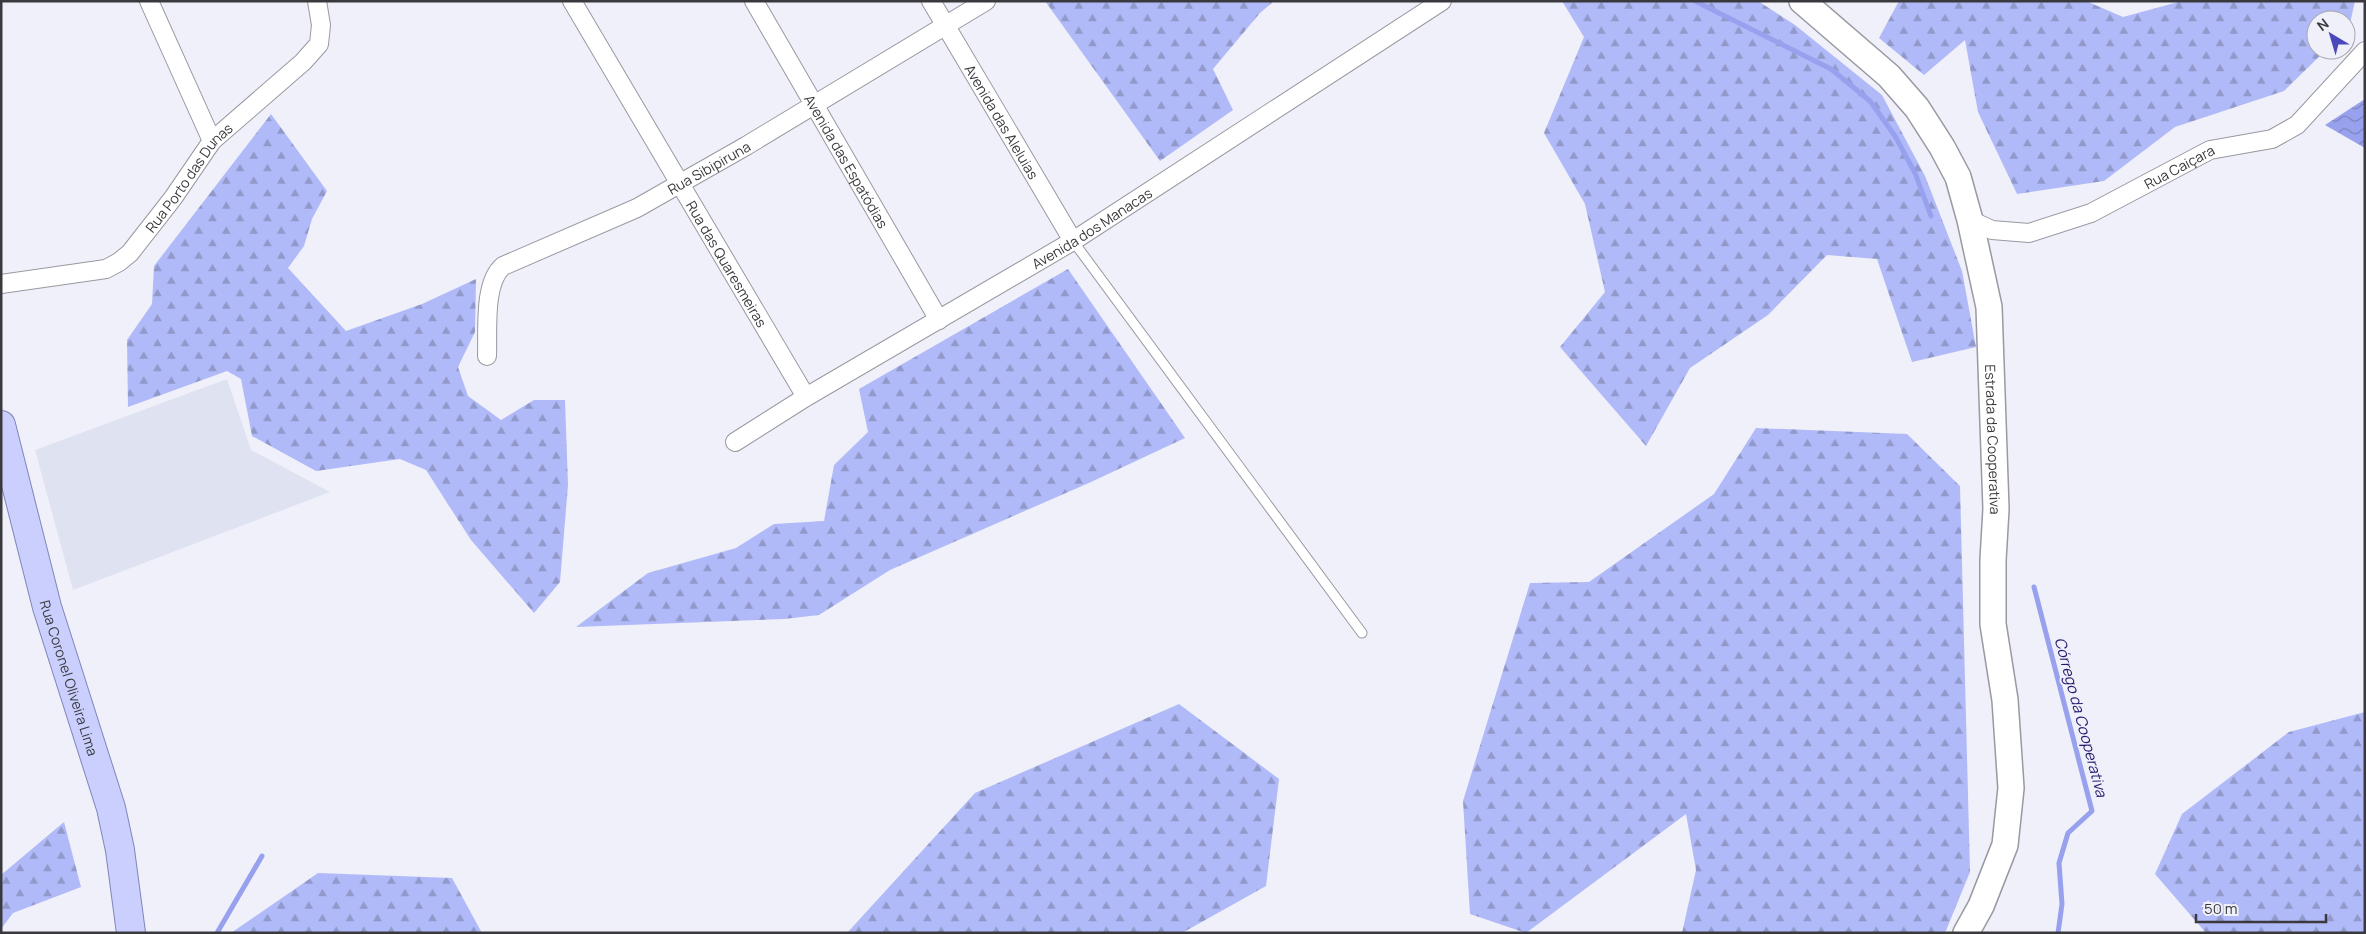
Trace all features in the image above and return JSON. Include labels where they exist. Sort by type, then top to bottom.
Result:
[{"type":"main road","name":"Estrada da Cooperativa","points":[[1802,1],[1890,76],[1918,108],[1958,177],[1970,220],[1989,307],[1996,500],[1993,624],[2005,700],[2011,788],[2005,845],[1981,906],[1966,933]]},
{"type":"main road","name":"Rua Coronel Oliveira Lima","points":[[1,424],[47,607],[111,808],[120,850],[131,933]]},
{"type":"street","points":[[149,1],[212,140]]},
{"type":"street","name":"Rua Porto das Dunas","points":[[1,284],[106,269],[119,262],[130,252],[173,198],[212,140],[304,62],[319,44],[322,35],[321,16],[317,1]]},
{"type":"street","name":"Rua das Quaresmeiras","points":[[572,1],[806,397]]},
{"type":"street","name":"Avenida das Espatódias","points":[[754,1],[939,320]]},
{"type":"street","name":"Avenida das Aleluias","points":[[931,1],[1073,241]]},
{"type":"street","name":"Rua Sibipiruna","points":[[486,356],[489,297],[498,271],[524,257],[602,225],[679,185],[986,1]]},
{"type":"street","name":"Avenida dos Manacas","points":[[735,442],[806,397],[1073,241],[1442,1]]},
{"type":"street","name":"Rua Caiçara","points":[[1970,220],[1992,230],[2029,233],[2091,213],[2210,150],[2272,139],[2297,125],[2365,51]]},
{"type":"lane","points":[[1073,241],[1362,633]]},
{"type":"shaded area","points":[[227,379],[251,450],[330,492],[73,590],[35,450]]},
{"type":"green space","points":[[1045,1],[1274,1],[1260,13],[1213,69],[1233,110],[1160,161]]},
{"type":"green space","points":[[1562,1],[1758,1],[1795,25],[1882,95],[1925,176],[1962,271],[1976,347],[1912,362],[1877,259],[1827,255],[1768,315],[1690,368],[1646,446],[1560,347],[1605,292],[1585,204],[1544,133],[1584,37]]},
{"type":"green space","points":[[1899,1],[2086,1],[2123,17],[2182,1],[2355,1],[2353,10],[2306,10],[2306,60],[2316,60],[2284,91],[2175,127],[2104,181],[2017,194],[1978,112],[1965,40],[1924,75],[1879,38]]},
{"type":"green space","points":[[271,114],[327,191],[312,219],[304,246],[288,268],[346,331],[422,304],[476,279],[475,332],[458,367],[468,396],[501,420],[534,400],[565,400],[568,485],[560,582],[534,613],[471,540],[426,470],[400,459],[316,471],[252,436],[241,379],[227,371],[128,407],[127,340],[152,304],[154,266]]},
{"type":"green space","points":[[1068,269],[1185,438],[1091,482],[890,570],[819,615],[784,619],[576,627],[648,573],[736,548],[774,524],[824,521],[834,465],[868,432],[859,389]]},
{"type":"green space","points":[[1756,428],[1907,434],[1960,486],[1970,872],[1945,933],[1682,933],[1696,870],[1686,814],[1526,933],[1470,914],[1463,801],[1530,583],[1589,582],[1714,494]]},
{"type":"green space","points":[[1179,704],[1279,779],[1266,886],[1182,933],[847,933],[975,793]]},
{"type":"green space","points":[[2365,712],[2365,933],[2206,933],[2155,874],[2182,814],[2289,732]]},
{"type":"green space","points":[[64,822],[81,887],[13,913],[1,929],[1,875]]},
{"type":"green space","points":[[318,873],[452,878],[482,933],[231,933]]},
{"type":"water","points":[[2365,99],[2365,148],[2325,125]]},
{"type":"waterway","name":"Córrego da Cooperativa","points":[[1695,1],[1831,69],[1870,101],[1895,136],[1915,173],[1931,216]]},
{"type":"waterway","name":"Córrego da Cooperativa","points":[[2034,587],[2092,811],[2068,833],[2059,863],[2062,904],[2058,933]]},
{"type":"waterway","points":[[217,933],[262,856]]}]
